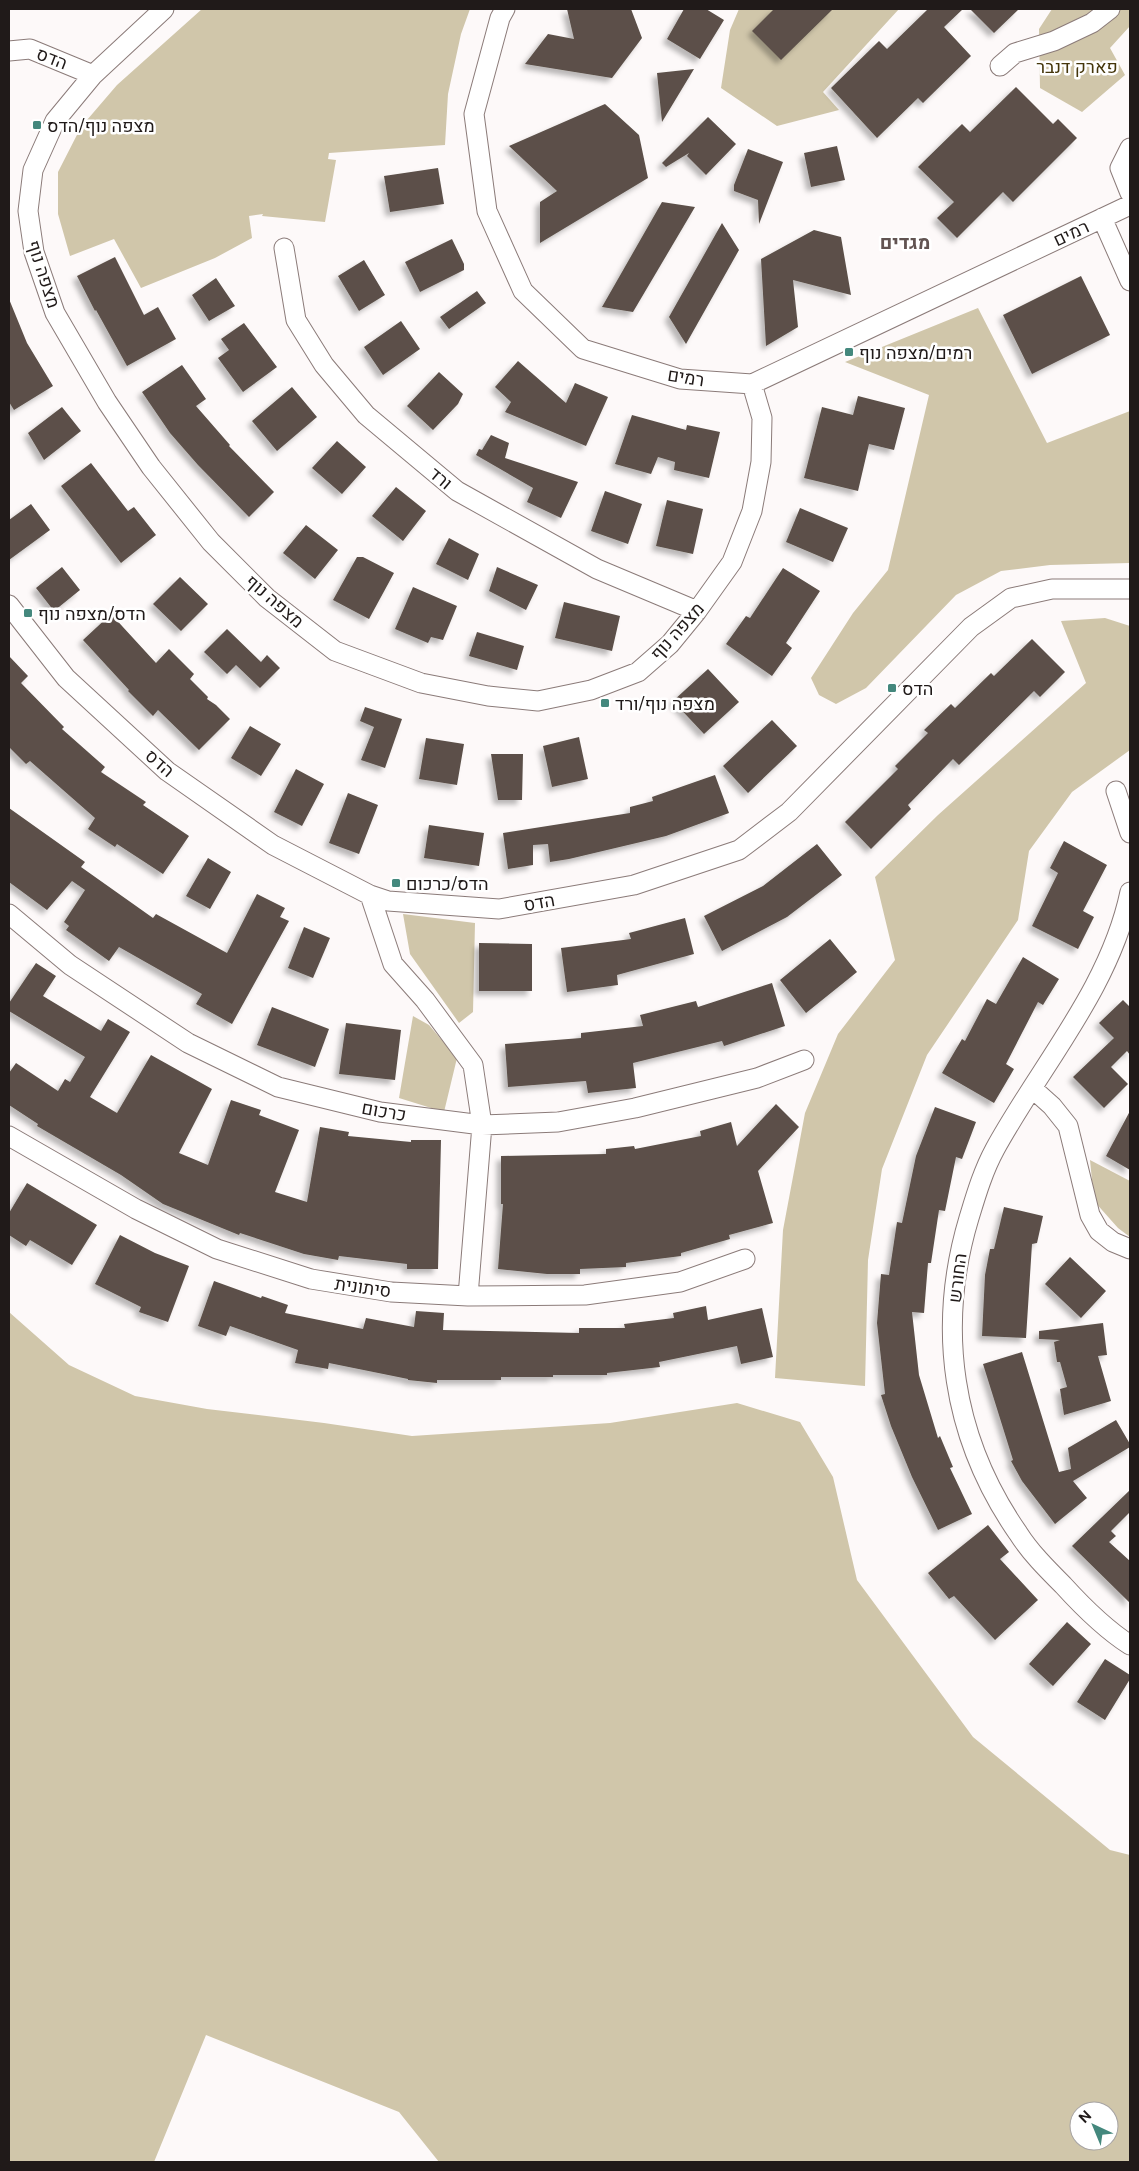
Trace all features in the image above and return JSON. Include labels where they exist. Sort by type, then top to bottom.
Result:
[{"type":"street","name":"מצפה נוף","points":[[164,9],[93,75],[55,121],[33,170],[28,211],[34,252],[55,312],[107,402],[151,467],[211,542],[267,598],[335,651],[421,683],[488,696],[538,701],[591,690],[638,672],[670,644],[697,611],[732,562],[752,511],[761,462],[762,418],[752,384]]},
{"type":"street","name":"רמים","points":[[505,9],[500,18],[474,114],[487,212],[523,291],[583,349],[680,379],[752,384],[1130,205]]},
{"type":"street","points":[[1000,66],[1015,54],[1054,41],[1092,23],[1110,9]]},
{"type":"street","name":"הדס","points":[[9,51],[30,49],[93,75]]},
{"type":"street","points":[[1130,148],[1120,168],[1130,193]]},
{"type":"street","points":[[1102,218],[1130,281]]},
{"type":"street","name":"ורד","points":[[284,248],[296,320],[324,366],[366,415],[457,491],[597,569],[697,611]]},
{"type":"street","name":"הדס","points":[[9,605],[66,678],[167,771],[273,845],[370,895],[388,901],[499,909],[634,884],[739,850],[790,812],[970,627],[1011,598],[1052,589],[1130,589]]},
{"type":"street","points":[[1116,791],[1130,833]]},
{"type":"street","name":"החורש","points":[[1130,892],[1126,911],[1115,942],[1092,989],[1033,1089],[994,1150],[979,1186],[960,1248],[953,1300],[952,1332],[954,1374],[967,1428],[989,1484],[1018,1534],[1050,1572],[1088,1612],[1130,1645]]},
{"type":"street","points":[[370,895],[393,964],[425,1000],[473,1065],[482,1125],[468,1296]]},
{"type":"street","name":"כרכום","points":[[9,914],[70,965],[188,1043],[278,1087],[380,1112],[482,1125],[558,1122],[635,1108],[757,1078],[804,1060]]},
{"type":"street","points":[[1033,1089],[1052,1106],[1068,1126],[1090,1215],[1099,1230],[1114,1242],[1130,1249]]},
{"type":"street","name":"סיתונית","points":[[9,1136],[136,1209],[217,1249],[311,1279],[391,1292],[468,1296],[585,1294],[680,1282],[745,1259]]},
{"type":"green space","points":[[202,9],[470,9],[461,34],[448,94],[445,145],[329,153],[328,159],[336,160],[325,222],[262,216],[263,214],[249,216],[252,238],[215,258],[141,288],[114,239],[70,256],[58,214],[58,172],[81,127],[117,85]]},
{"type":"green space","points":[[739,9],[899,9],[823,92],[839,110],[777,126],[721,88],[730,30]]},
{"type":"green space","name":"פארק דנבר","points":[[1052,9],[1130,9],[1130,26],[1110,48],[1125,75],[1082,112],[1040,88],[1039,29]]},
{"type":"green space","points":[[978,308],[1047,443],[1130,411],[1130,563],[1050,565],[1001,571],[956,595],[866,688],[836,704],[819,695],[811,678],[853,613],[888,570],[929,395],[845,362]]},
{"type":"green space","points":[[1105,618],[1130,626],[1130,750],[1072,792],[1029,851],[1018,920],[927,1055],[882,1169],[868,1260],[865,1386],[775,1378],[783,1230],[805,1113],[838,1034],[895,960],[875,877],[938,815],[1086,683],[1061,621]]},
{"type":"green space","points":[[403,914],[475,923],[473,1012],[459,1023],[410,954]]},
{"type":"green space","points":[[413,1016],[429,1025],[457,1058],[444,1112],[399,1098]]},
{"type":"green space","points":[[1090,1160],[1130,1181],[1130,1237],[1118,1228],[1094,1201]]},
{"type":"green space","points":[[9,1312],[69,1365],[135,1396],[207,1409],[412,1436],[610,1423],[737,1403],[800,1422],[833,1477],[857,1580],[973,1737],[1110,1850],[1130,1855],[1130,2162],[439,2162],[399,2112],[206,2035],[154,2162],[9,2162]]},
{"type":"building","points":[[567,9],[631,9],[642,38],[612,78],[525,64],[548,34],[574,39]]},
{"type":"building","points":[[684,9],[706,9],[724,20],[700,59],[667,39]]},
{"type":"building","points":[[774,9],[833,9],[781,60],[752,31]]},
{"type":"building","points":[[928,9],[963,9],[944,27],[971,56],[923,103],[918,98],[877,138],[831,88],[879,41],[887,49]]},
{"type":"building","points":[[970,9],[1019,9],[994,33]]},
{"type":"building","points":[[694,69],[662,122],[657,73]]},
{"type":"building","points":[[1016,87],[1053,124],[1058,119],[1077,138],[1013,202],[1003,192],[957,238],[937,218],[954,202],[918,167],[962,124],[970,132]]},
{"type":"building","points":[[605,104],[639,135],[648,178],[540,243],[540,202],[557,191],[509,146]]},
{"type":"building","points":[[708,117],[736,144],[706,175],[687,156],[689,153],[666,167],[662,163]]},
{"type":"building","points":[[837,146],[845,180],[811,187],[804,153]]},
{"type":"building","points":[[748,149],[783,162],[759,224],[758,200],[734,191],[734,185]]},
{"type":"building","points":[[438,168],[444,204],[390,212],[384,176]]},
{"type":"building","points":[[662,202],[695,207],[633,312],[602,307]]},
{"type":"building","points":[[722,223],[739,250],[686,344],[669,317]]},
{"type":"building","points":[[814,230],[841,237],[851,295],[793,280],[798,327],[766,346],[761,259]]},
{"type":"building","points":[[452,239],[464,264],[464,270],[420,292],[405,262]]},
{"type":"building","points":[[115,257],[144,315],[158,307],[176,339],[127,366],[77,276]]},
{"type":"building","points":[[364,260],[385,295],[359,311],[338,276]]},
{"type":"building","points":[[1081,276],[1110,335],[1032,374],[1003,315]]},
{"type":"building","points":[[216,278],[235,306],[209,321],[192,295]]},
{"type":"building","points":[[477,291],[486,303],[449,329],[440,317]]},
{"type":"building","points":[[9,299],[27,343],[53,386],[14,410],[9,402]]},
{"type":"building","points":[[401,321],[420,349],[383,375],[364,347]]},
{"type":"building","points":[[244,323],[277,367],[243,392],[218,358],[229,350],[221,339]]},
{"type":"building","points":[[518,361],[566,403],[575,383],[608,397],[586,446],[505,412],[511,402],[495,387]]},
{"type":"building","points":[[182,365],[206,399],[196,406],[229,446],[274,492],[249,517],[198,465],[170,433],[142,392]]},
{"type":"building","points":[[439,372],[463,394],[458,404],[433,430],[407,406]]},
{"type":"building","points":[[292,387],[317,417],[277,451],[252,421]]},
{"type":"building","points":[[858,396],[905,408],[894,450],[869,444],[858,491],[804,478],[822,407],[853,415]]},
{"type":"building","points":[[62,407],[81,431],[44,460],[28,433]]},
{"type":"building","points":[[632,415],[686,430],[687,425],[720,432],[709,478],[674,470],[675,462],[658,457],[651,474],[615,464]]},
{"type":"building","points":[[491,435],[509,443],[505,458],[578,482],[561,518],[527,502],[533,488],[476,455],[479,449],[482,450]]},
{"type":"building","points":[[337,441],[366,467],[342,494],[312,468]]},
{"type":"building","points":[[91,463],[128,511],[134,507],[156,535],[121,563],[61,486]]},
{"type":"building","points":[[396,487],[426,511],[403,541],[372,516]]},
{"type":"building","points":[[605,491],[642,504],[628,544],[591,531]]},
{"type":"building","points":[[667,500],[703,509],[693,554],[656,546]]},
{"type":"building","points":[[31,504],[50,530],[9,560],[9,520]]},
{"type":"building","points":[[800,508],[848,528],[833,562],[786,542]]},
{"type":"building","points":[[306,525],[338,550],[315,579],[283,553]]},
{"type":"building","points":[[449,538],[479,554],[468,580],[436,564]]},
{"type":"building","points":[[357,557],[363,557],[394,573],[369,619],[333,600]]},
{"type":"building","points":[[62,567],[80,590],[54,611],[36,588]]},
{"type":"building","points":[[497,567],[538,585],[526,610],[489,591]]},
{"type":"building","points":[[783,568],[820,591],[786,643],[792,648],[772,676],[726,644],[746,616],[750,618]]},
{"type":"building","points":[[180,577],[208,604],[181,631],[153,604]]},
{"type":"building","points":[[413,587],[457,606],[443,640],[431,637],[428,643],[395,629]]},
{"type":"building","points":[[564,602],[620,616],[612,651],[555,638]]},
{"type":"building","points":[[111,614],[156,663],[169,649],[194,674],[190,679],[208,697],[207,699],[230,719],[199,750],[158,710],[153,716],[83,640]]},
{"type":"building","points":[[227,629],[261,662],[267,655],[280,668],[260,688],[236,665],[227,674],[204,652]]},
{"type":"building","points":[[477,632],[524,646],[517,670],[469,656]]},
{"type":"building","points":[[1032,639],[1065,672],[1040,697],[1034,691],[959,765],[953,759],[908,805],[911,809],[871,849],[845,822],[898,769],[895,766],[928,733],[924,730],[951,704],[955,708],[991,673],[994,676]]},
{"type":"building","points":[[9,656],[28,676],[21,683],[64,727],[62,729],[105,767],[101,772],[146,802],[143,805],[189,836],[163,874],[117,844],[115,847],[88,829],[95,818],[30,761],[26,764],[9,747]]},
{"type":"building","points":[[708,669],[739,702],[704,734],[673,701]]},
{"type":"building","points":[[365,707],[402,719],[385,768],[361,760],[374,727],[360,721]]},
{"type":"building","points":[[772,720],[797,746],[748,793],[723,766]]},
{"type":"building","points":[[250,726],[281,744],[261,776],[231,758]]},
{"type":"building","points":[[579,737],[588,779],[552,787],[543,746]]},
{"type":"building","points":[[426,738],[464,744],[457,785],[419,779]]},
{"type":"building","points":[[491,754],[523,754],[522,800],[498,800]]},
{"type":"building","points":[[296,769],[324,784],[302,826],[274,812]]},
{"type":"building","points":[[715,775],[729,813],[666,836],[569,859],[550,862],[548,844],[533,845],[533,865],[508,869],[503,833],[630,813],[630,807],[653,801],[652,797]]},
{"type":"building","points":[[348,793],[378,805],[359,854],[329,843]]},
{"type":"building","points":[[9,808],[85,862],[81,867],[153,918],[156,914],[227,953],[257,894],[285,908],[280,917],[289,921],[232,1024],[196,1004],[202,994],[119,947],[109,961],[66,930],[69,926],[64,922],[85,890],[72,881],[47,910],[9,882]]},
{"type":"building","points":[[429,825],[484,833],[479,866],[424,858]]},
{"type":"building","points":[[1064,841],[1107,865],[1083,911],[1094,917],[1078,949],[1032,926],[1058,873],[1050,868]]},
{"type":"building","points":[[817,844],[842,875],[787,917],[722,951],[704,916],[763,886]]},
{"type":"building","points":[[208,858],[231,872],[210,909],[186,896]]},
{"type":"building","points":[[685,918],[694,954],[617,975],[618,985],[567,992],[561,948],[631,939],[629,933]]},
{"type":"building","points":[[304,927],[330,938],[313,978],[288,968]]},
{"type":"building","points":[[830,939],[857,972],[806,1013],[780,980]]},
{"type":"building","points":[[479,943],[532,944],[532,991],[479,991]]},
{"type":"building","points":[[1023,957],[1059,979],[1043,1005],[1038,1002],[1006,1064],[1014,1069],[994,1103],[942,1073],[962,1039],[965,1041],[987,999],[996,1004]]},
{"type":"building","points":[[36,963],[56,976],[43,996],[101,1031],[108,1019],[130,1032],[90,1097],[117,1113],[151,1055],[212,1089],[179,1153],[208,1165],[231,1100],[261,1110],[259,1115],[299,1130],[275,1192],[307,1202],[320,1127],[349,1132],[348,1136],[411,1142],[411,1140],[441,1140],[438,1269],[407,1269],[407,1264],[339,1256],[338,1260],[304,1254],[240,1233],[239,1235],[163,1204],[121,1175],[37,1126],[38,1124],[9,1105],[9,1073],[16,1063],[58,1091],[65,1079],[70,1082],[85,1057],[9,1011],[9,1003]]},
{"type":"building","points":[[772,983],[785,1026],[724,1046],[722,1041],[633,1063],[636,1088],[588,1093],[586,1081],[508,1087],[505,1044],[581,1038],[581,1033],[643,1026],[640,1015],[696,1001],[698,1007]]},
{"type":"building","points":[[1123,1000],[1130,1007],[1130,1055],[1127,1051],[1111,1067],[1128,1084],[1104,1108],[1073,1077],[1114,1038],[1099,1023]]},
{"type":"building","points":[[272,1007],[329,1029],[315,1067],[257,1045]]},
{"type":"building","points":[[346,1023],[401,1030],[395,1080],[339,1074]]},
{"type":"building","points":[[776,1104],[799,1127],[758,1171],[773,1223],[729,1235],[730,1239],[681,1253],[681,1256],[626,1263],[626,1267],[580,1269],[580,1274],[547,1274],[498,1269],[503,1204],[501,1204],[501,1156],[606,1154],[606,1149],[634,1146],[635,1149],[701,1136],[700,1131],[731,1122],[737,1146]]},
{"type":"building","points":[[935,1107],[976,1122],[962,1159],[956,1157],[945,1211],[939,1210],[931,1263],[928,1263],[924,1313],[912,1312],[919,1375],[938,1438],[940,1436],[953,1467],[950,1468],[972,1514],[938,1530],[912,1477],[891,1426],[881,1395],[885,1394],[877,1323],[881,1274],[889,1275],[897,1222],[902,1223],[916,1156]]},
{"type":"building","points":[[1130,1111],[1130,1170],[1106,1156]]},
{"type":"building","points":[[27,1183],[97,1225],[72,1265],[30,1240],[26,1246],[9,1235],[9,1213]]},
{"type":"building","points":[[1004,1207],[1043,1216],[1037,1243],[1032,1244],[1026,1338],[982,1336],[985,1275],[990,1249],[994,1249]]},
{"type":"building","points":[[120,1235],[155,1253],[189,1266],[168,1322],[139,1312],[141,1307],[95,1284]]},
{"type":"building","points":[[1070,1257],[1106,1291],[1081,1318],[1045,1284]]},
{"type":"building","points":[[214,1281],[261,1298],[262,1296],[288,1305],[285,1313],[363,1329],[366,1318],[414,1327],[416,1311],[444,1313],[443,1330],[579,1333],[579,1328],[625,1328],[624,1324],[674,1318],[673,1313],[706,1306],[708,1320],[762,1308],[773,1357],[741,1364],[737,1346],[659,1362],[660,1367],[607,1373],[607,1375],[501,1377],[501,1380],[437,1380],[437,1383],[408,1380],[329,1363],[328,1369],[295,1363],[298,1350],[230,1326],[226,1336],[198,1326]]},
{"type":"building","points":[[1103,1323],[1107,1355],[1098,1356],[1111,1401],[1064,1415],[1060,1389],[1067,1387],[1060,1362],[1057,1362],[1054,1342],[1060,1340],[1039,1339],[1039,1331]]},
{"type":"building","points":[[1022,1352],[1059,1472],[1071,1469],[1068,1448],[1116,1420],[1130,1444],[1130,1447],[1073,1481],[1087,1498],[1055,1524],[1022,1481],[1011,1461],[1013,1460],[983,1364]]},
{"type":"building","points":[[1130,1490],[1130,1512],[1111,1531],[1116,1536],[1109,1542],[1130,1561],[1130,1603],[1072,1546]]},
{"type":"building","points":[[988,1525],[1009,1552],[1000,1559],[1038,1600],[995,1640],[954,1596],[949,1599],[928,1573]]},
{"type":"building","points":[[1067,1622],[1091,1644],[1053,1686],[1029,1664]]},
{"type":"building","points":[[1105,1659],[1130,1675],[1130,1679],[1105,1720],[1077,1702]]},
{"type":"place","name":"מצפה נוף/הדס","points":[[37,125]]},
{"type":"place","name":"רמים/מצפה נוף","points":[[849,352]]},
{"type":"place","name":"הדס/מצפה נוף","points":[[28,613]]},
{"type":"place","name":"הדס","points":[[892,688]]},
{"type":"place","name":"מצפה נוף/ורד","points":[[605,703]]},
{"type":"place","name":"הדס/כרכום","points":[[396,883]]},
{"type":"district","name":"מגדים","points":[[905,242]]}]
